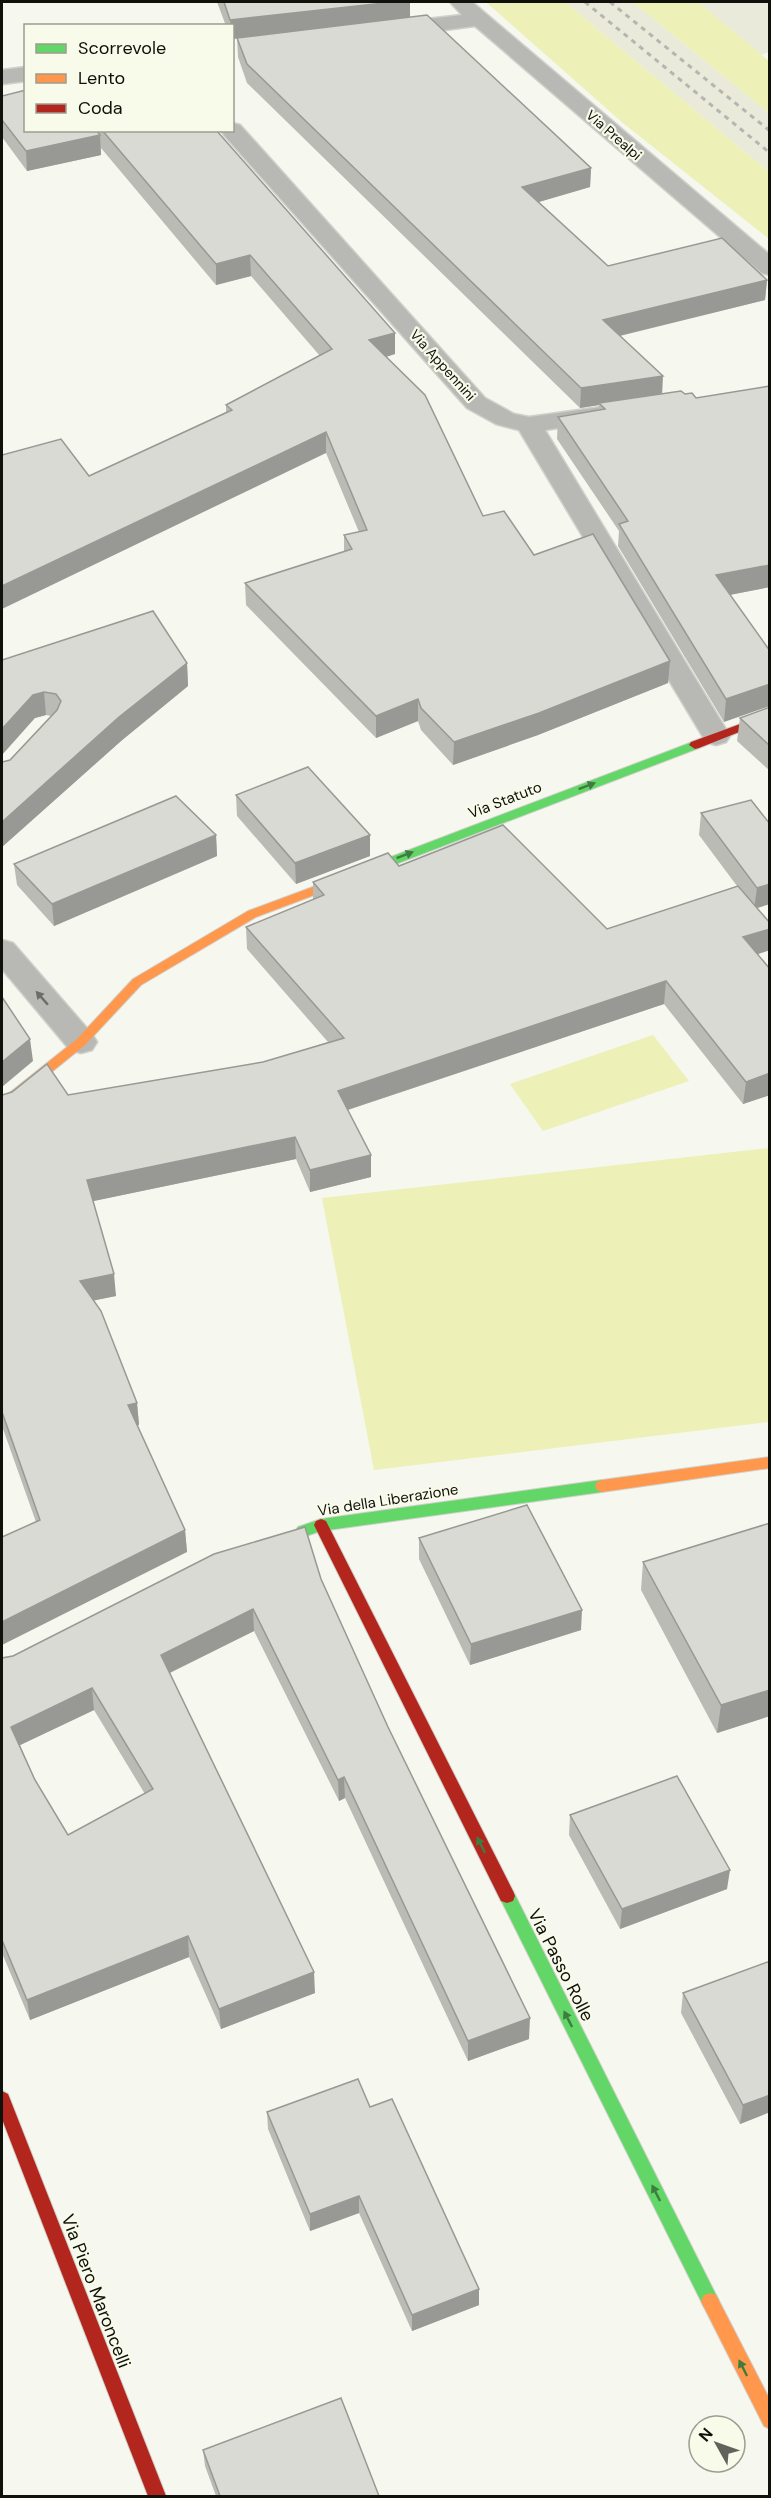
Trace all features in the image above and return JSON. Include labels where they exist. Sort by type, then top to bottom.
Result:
[{"type":"street","name":"Via Prealpi","points":[[460,2],[770,268]]},
{"type":"street","points":[[374,32],[480,20]]},
{"type":"street","points":[[2,77],[24,74]]},
{"type":"street","name":"Via Appennini","points":[[234,132],[476,403],[505,418],[529,425],[621,412]]},
{"type":"street","points":[[529,425],[716,736]]},
{"type":"street","name":"Via Statuto","points":[[2,1105],[81,1042],[137,982],[252,914],[770,716]]},
{"type":"street","points":[[2,951],[81,1042]]},
{"type":"street","name":"Via della Liberazione","points":[[288,1535],[321,1525],[770,1462]]},
{"type":"street","name":"Via Passo Rolle","points":[[321,1525],[770,2420]]},
{"type":"street","name":"Via Piero Maroncelli","points":[[2,2099],[157,2496]]},
{"type":"shaded area","points":[[565,2],[633,2],[769,113],[769,172]]},
{"type":"shaded area","points":[[698,2],[769,2],[769,52],[761,55]]},
{"type":"green space","points":[[486,2],[565,2],[769,172],[769,239],[623,123]]},
{"type":"green space","points":[[633,2],[698,2],[769,61],[769,113]]},
{"type":"green space","points":[[653,1035],[689,1081],[543,1131],[510,1084]]},
{"type":"green space","points":[[769,1148],[769,1422],[374,1470],[322,1198]]},
{"type":"building","points":[[224,2],[393,2],[230,20]]},
{"type":"building","points":[[427,15],[591,168],[522,187],[608,266],[722,238],[767,280],[603,320],[663,376],[581,388],[247,64],[237,38]]},
{"type":"building","points":[[24,90],[24,132],[98,132],[100,135],[26,151],[2,120],[2,96]]},
{"type":"building","points":[[104,132],[218,132],[395,333],[369,340],[425,395],[483,516],[504,511],[534,555],[593,534],[670,661],[539,713],[454,742],[421,708],[418,699],[376,716],[245,583],[352,549],[344,535],[367,530],[326,432],[2,586],[2,455],[61,439],[89,476],[232,410],[226,405],[332,349],[250,255],[216,264]]},
{"type":"building","points":[[770,386],[770,565],[716,575],[770,651],[770,684],[726,699],[619,524],[628,521],[558,417],[605,409],[599,403],[681,391],[685,394],[692,393],[696,398]]},
{"type":"building","points":[[153,611],[187,663],[119,717],[2,822],[2,762],[10,760],[57,710],[61,701],[56,694],[44,692],[33,695],[2,729],[2,660]]},
{"type":"building","points":[[770,707],[770,746],[740,718]]},
{"type":"building","points":[[308,767],[370,835],[295,863],[236,795]]},
{"type":"building","points":[[176,796],[216,835],[52,904],[14,864]]},
{"type":"building","points":[[751,800],[770,824],[770,884],[757,888],[701,813]]},
{"type":"building","points":[[503,825],[607,929],[738,886],[770,923],[770,929],[743,937],[770,969],[770,1073],[746,1082],[666,981],[338,1091],[371,1155],[310,1170],[295,1137],[87,1180],[114,1274],[80,1281],[101,1311],[137,1403],[128,1405],[185,1530],[2,1622],[2,1537],[40,1520],[2,1412],[2,1095],[12,1092],[47,1064],[68,1095],[263,1062],[344,1038],[246,927],[324,895],[313,882],[388,853],[399,866]]},
{"type":"building","points":[[2,997],[30,1039],[2,1062]]},
{"type":"building","points":[[527,1505],[582,1610],[471,1644],[419,1538]]},
{"type":"building","points":[[770,1523],[770,1690],[721,1705],[643,1562]]},
{"type":"building","points":[[305,1527],[321,1579],[388,1727],[530,2018],[468,2041],[344,1777],[338,1780],[253,1609],[161,1655],[314,1972],[219,2009],[188,1936],[27,2000],[2,1940],[2,1658],[13,1656],[214,1554]],"holes":[[[92,1688],[153,1789],[68,1835],[35,1780],[11,1727]]]},
{"type":"building","points":[[677,1776],[730,1870],[622,1909],[570,1815]]},
{"type":"building","points":[[770,1961],[770,2095],[743,2105],[683,1993]]},
{"type":"building","points":[[358,2079],[370,2107],[392,2099],[479,2289],[412,2315],[359,2196],[310,2214],[267,2112]]},
{"type":"building","points":[[341,2398],[379,2496],[220,2496],[203,2450]]},
{"type":"railway","points":[[585,2],[770,153]]},
{"type":"railway","points":[[610,2],[770,131]]},
{"type":"traffic: fast","points":[[345,879],[695,745]]},
{"type":"traffic: fast","points":[[303,1531],[321,1525],[602,1486]]},
{"type":"traffic: fast","points":[[507,1896],[710,2301]]},
{"type":"traffic: slow","points":[[2,1105],[81,1042],[137,982],[252,914],[345,879]]},
{"type":"traffic: slow","points":[[602,1486],[770,1462]]},
{"type":"traffic: slow","points":[[710,2301],[770,2420]]},
{"type":"traffic: jam","points":[[695,745],[770,716]]},
{"type":"traffic: jam","points":[[321,1525],[507,1896]]},
{"type":"traffic: jam","points":[[2,2099],[157,2496]]}]
